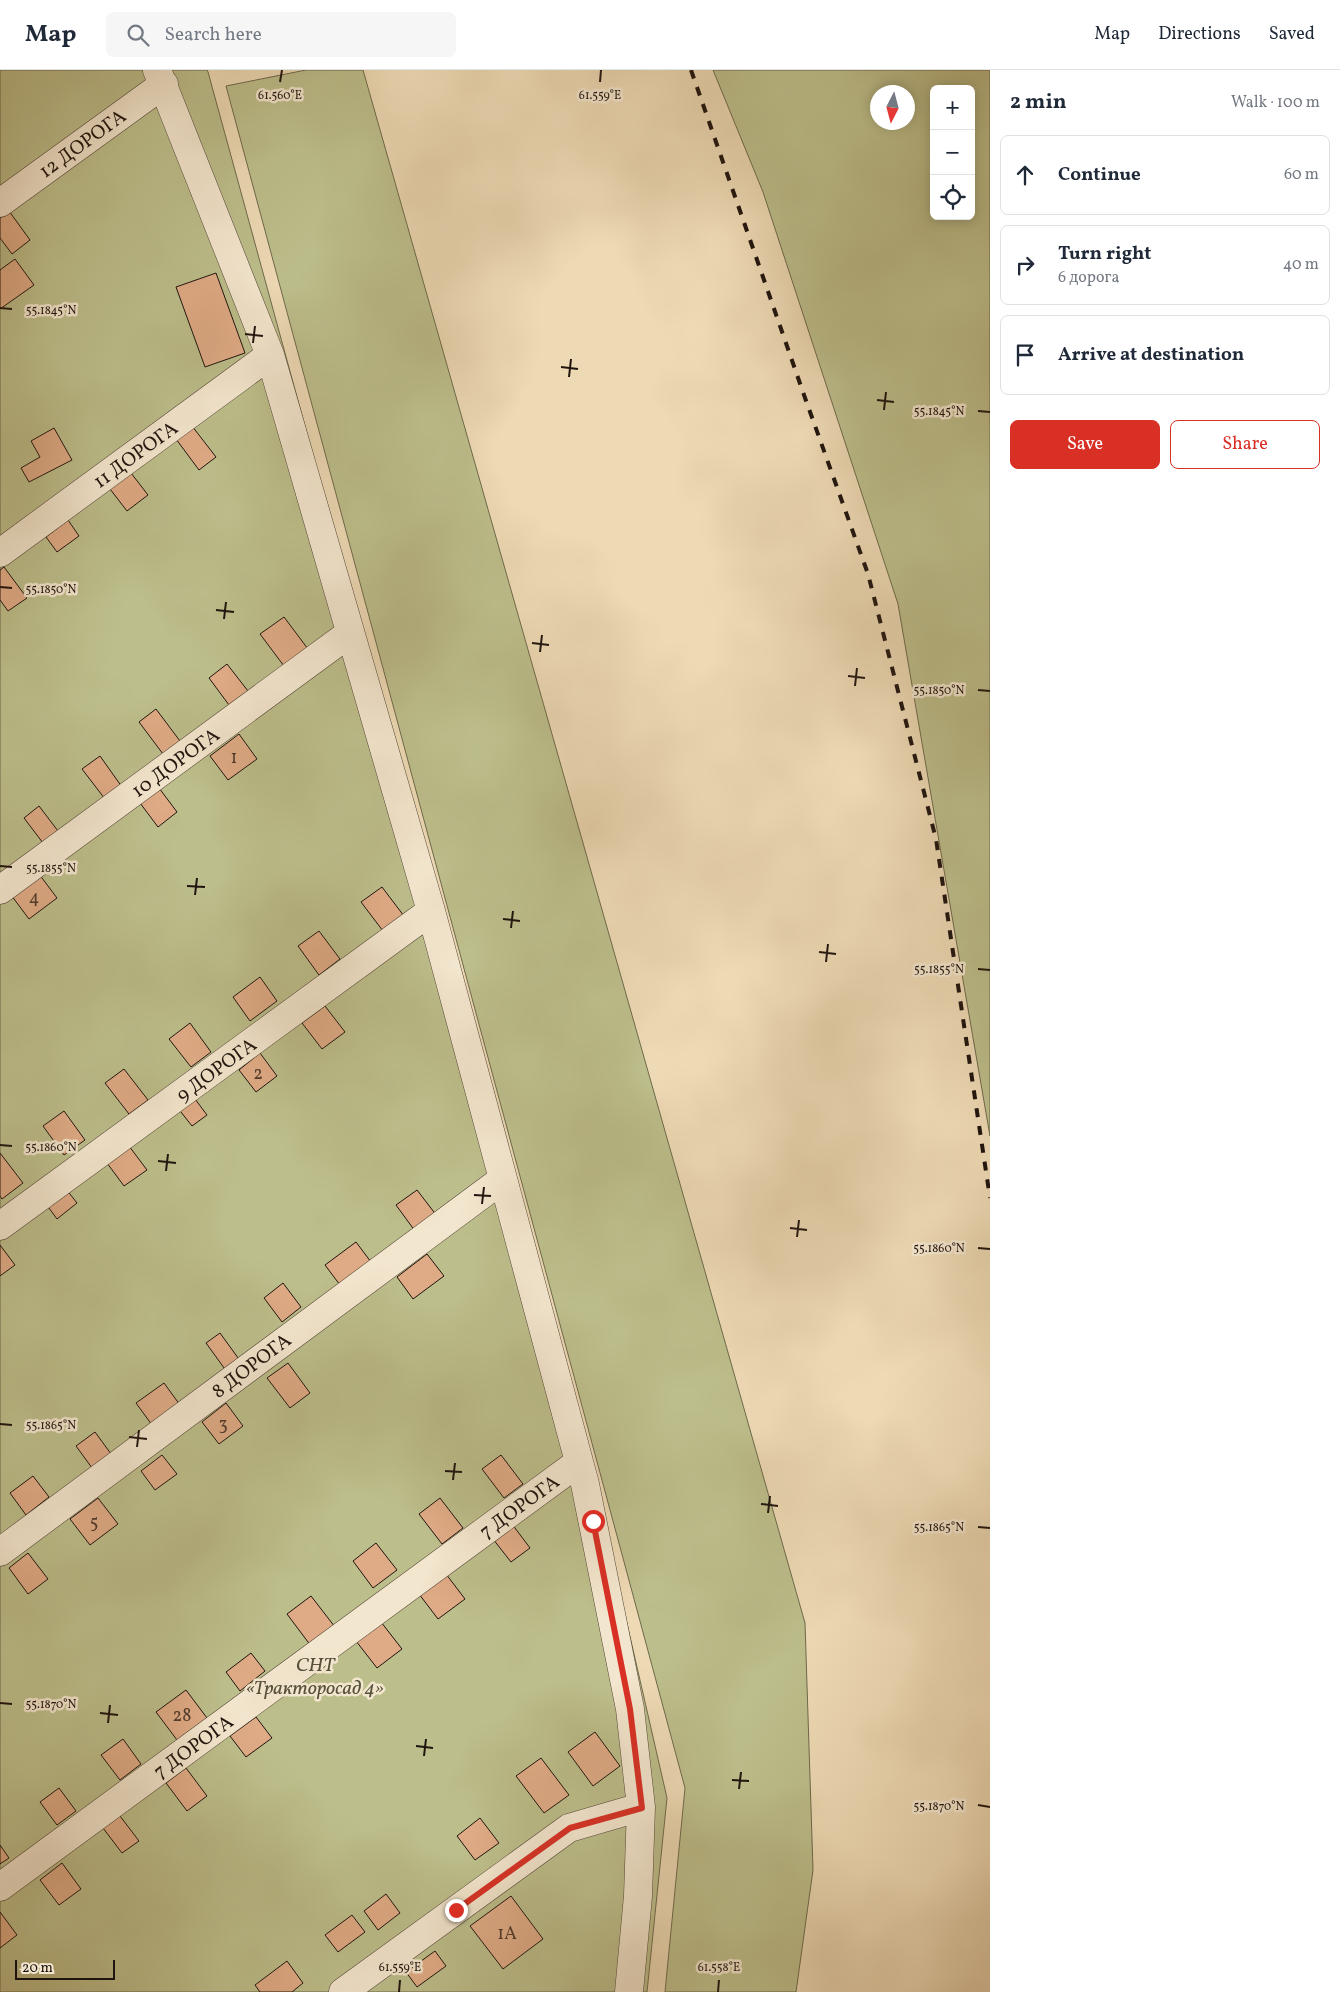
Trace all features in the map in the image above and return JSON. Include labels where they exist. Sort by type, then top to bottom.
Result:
[{"type":"street","name":"12 ДОРОГА","points":[[0,203],[160,77]]},
{"type":"street","points":[[160,77],[270,355],[431,911],[580,1462],[630,1709],[642,1808],[638,1896],[630,1992]]},
{"type":"street","name":"11 ДОРОГА","points":[[0,553],[270,355]]},
{"type":"street","name":"10 ДОРОГА","points":[[0,890],[350,633]]},
{"type":"street","name":"9 ДОРОГА","points":[[0,1226],[431,911]]},
{"type":"street","name":"8 ДОРОГА","points":[[0,1552],[503,1179]]},
{"type":"street","name":"7 ДОРОГА","points":[[0,1887],[580,1462]]},
{"type":"street","points":[[343,1992],[570,1828],[642,1808]]},
{"type":"green space","name":"СНТ «Тракторосад 4»","points":[[0,70],[207,70],[208,72],[596,1488],[667,1798],[647,1992],[0,1992]]},
{"type":"green space","points":[[306,70],[363,70],[805,1623],[813,1870],[796,1992],[665,1992],[685,1788],[226,86]]},
{"type":"green space","points":[[713,70],[990,70],[990,1136],[898,604],[763,192]]},
{"type":"building","points":[[9,211],[30,240],[12,254],[0,238],[0,218]]},
{"type":"building","points":[[15,259],[34,285],[0,309],[0,270]]},
{"type":"building","points":[[216,273],[245,353],[205,367],[176,287]]},
{"type":"building","points":[[192,426],[216,457],[199,470],[176,439]]},
{"type":"building","points":[[54,428],[72,460],[29,482],[21,468],[40,457],[31,441]]},
{"type":"building","points":[[131,473],[148,495],[127,511],[110,489]]},
{"type":"building","points":[[68,520],[79,536],[57,552],[46,537]]},
{"type":"building","points":[[4,567],[27,598],[8,611],[0,600],[0,570]]},
{"type":"building","points":[[284,617],[308,649],[284,666],[260,634]]},
{"type":"building","points":[[227,664],[248,691],[229,705],[209,678]]},
{"type":"building","points":[[156,709],[180,741],[163,754],[139,722]]},
{"type":"building","points":[[239,734],[257,759],[228,780],[210,756]]},
{"type":"building","points":[[100,756],[122,787],[105,799],[82,769]]},
{"type":"building","points":[[159,788],[177,812],[158,827],[140,803]]},
{"type":"building","points":[[39,806],[58,831],[43,843],[24,818]]},
{"type":"building","points":[[39,874],[57,898],[29,919],[11,895]]},
{"type":"building","points":[[382,887],[407,920],[386,935],[361,902]]},
{"type":"building","points":[[319,931],[340,959],[319,975],[298,946]]},
{"type":"building","points":[[260,977],[277,1001],[250,1021],[233,997]]},
{"type":"building","points":[[325,1006],[345,1032],[322,1049],[302,1023]]},
{"type":"building","points":[[190,1023],[211,1052],[191,1067],[169,1039]]},
{"type":"building","points":[[260,1053],[277,1076],[256,1092],[239,1070]]},
{"type":"building","points":[[124,1069],[148,1100],[129,1114],[105,1083]]},
{"type":"building","points":[[192,1095],[207,1115],[192,1126],[177,1107]]},
{"type":"building","points":[[64,1111],[85,1140],[64,1155],[43,1126]]},
{"type":"building","points":[[126,1142],[147,1170],[124,1186],[104,1159]]},
{"type":"building","points":[[0,1153],[23,1183],[2,1199],[0,1196]]},
{"type":"building","points":[[66,1189],[77,1203],[57,1219],[46,1204]]},
{"type":"building","points":[[417,1190],[437,1216],[415,1231],[396,1205]]},
{"type":"building","points":[[356,1242],[374,1266],[343,1289],[325,1265]]},
{"type":"building","points":[[0,1245],[15,1265],[0,1276]]},
{"type":"building","points":[[427,1254],[444,1276],[413,1299],[397,1277]]},
{"type":"building","points":[[283,1283],[301,1307],[282,1322],[264,1298]]},
{"type":"building","points":[[220,1333],[241,1362],[227,1372],[206,1343]]},
{"type":"building","points":[[288,1363],[310,1393],[290,1408],[267,1378]]},
{"type":"building","points":[[164,1383],[180,1405],[152,1425],[136,1403]]},
{"type":"building","points":[[226,1403],[243,1426],[219,1444],[202,1422]]},
{"type":"building","points":[[95,1432],[114,1458],[95,1472],[76,1446]]},
{"type":"building","points":[[162,1455],[177,1474],[155,1490],[141,1471]]},
{"type":"building","points":[[501,1455],[523,1484],[504,1498],[482,1469]]},
{"type":"building","points":[[33,1476],[49,1497],[26,1515],[10,1493]]},
{"type":"building","points":[[98,1498],[118,1524],[90,1545],[70,1519]]},
{"type":"building","points":[[440,1498],[463,1528],[442,1544],[419,1514]]},
{"type":"building","points":[[512,1524],[530,1548],[511,1562],[493,1539]]},
{"type":"building","points":[[376,1543],[397,1570],[373,1588],[353,1561]]},
{"type":"building","points":[[28,1553],[48,1579],[28,1594],[9,1568]]},
{"type":"building","points":[[446,1574],[465,1599],[438,1619],[419,1594]]},
{"type":"building","points":[[311,1596],[335,1627],[311,1646],[287,1614]]},
{"type":"building","points":[[381,1622],[402,1649],[377,1668],[356,1641]]},
{"type":"building","points":[[251,1653],[265,1671],[240,1691],[226,1672]]},
{"type":"building","points":[[186,1690],[207,1718],[177,1740],[156,1712]]},
{"type":"building","points":[[256,1717],[272,1738],[246,1757],[230,1736]]},
{"type":"building","points":[[595,1732],[620,1766],[593,1786],[568,1752]]},
{"type":"building","points":[[123,1739],[141,1764],[120,1780],[101,1755]]},
{"type":"building","points":[[541,1758],[569,1795],[544,1813],[516,1776]]},
{"type":"building","points":[[186,1768],[207,1796],[187,1811],[166,1783]]},
{"type":"building","points":[[59,1788],[76,1811],[57,1825],[40,1802]]},
{"type":"building","points":[[120,1816],[139,1841],[122,1853],[103,1828]]},
{"type":"building","points":[[480,1818],[499,1843],[475,1860],[457,1836]]},
{"type":"building","points":[[0,1845],[9,1858],[0,1864]]},
{"type":"building","points":[[62,1863],[81,1889],[59,1905],[40,1880]]},
{"type":"building","points":[[386,1894],[400,1913],[378,1930],[364,1911]]},
{"type":"building","points":[[511,1896],[543,1939],[503,1969],[470,1926]]},
{"type":"building","points":[[0,1912],[17,1935],[0,1948]]},
{"type":"building","points":[[352,1915],[365,1932],[338,1952],[325,1935]]},
{"type":"building","points":[[435,1951],[446,1966],[417,1987],[406,1972]]},
{"type":"building","points":[[287,1961],[303,1983],[292,1992],[260,1992],[255,1985]]},
{"type":"railway","points":[[691,70],[868,574],[936,839],[990,1198]]},
{"type":"route","points":[[456,1910],[570,1828],[642,1808],[630,1709],[593,1521]]}]
